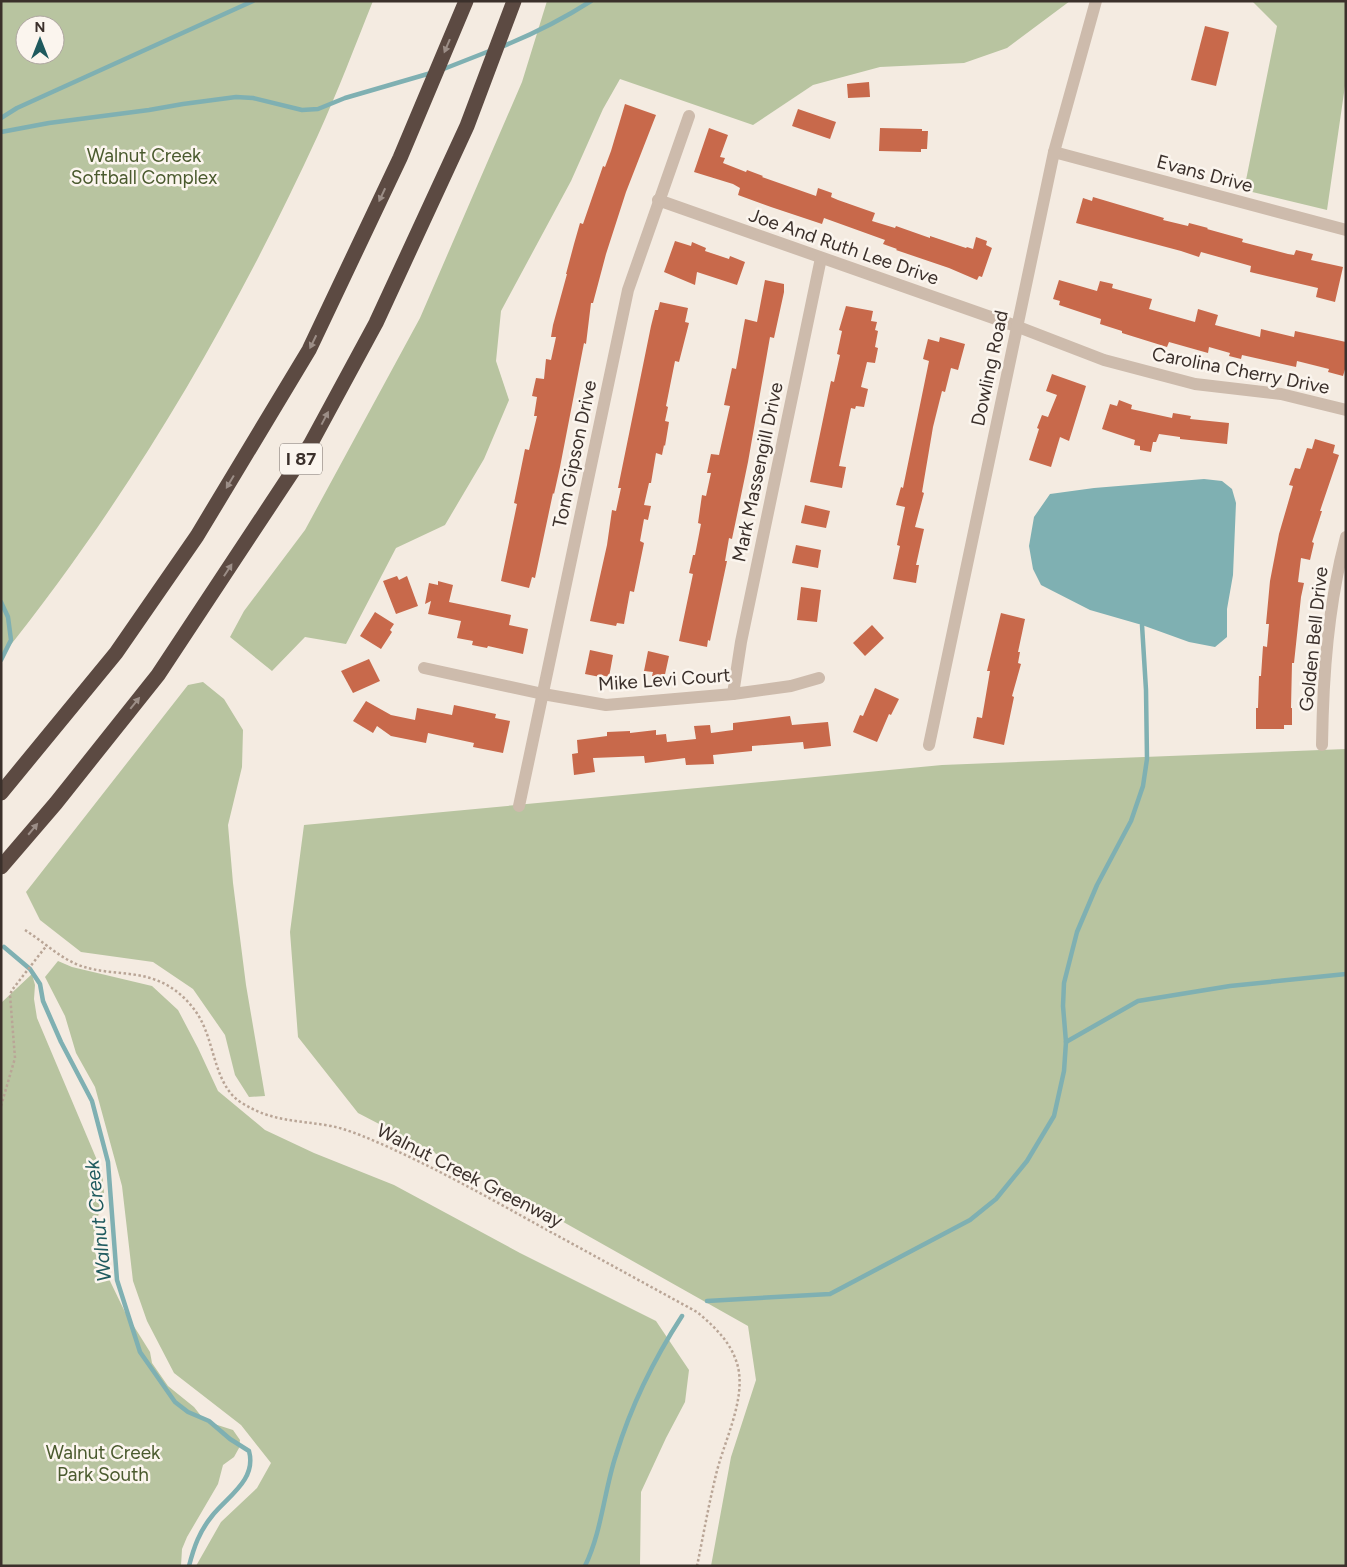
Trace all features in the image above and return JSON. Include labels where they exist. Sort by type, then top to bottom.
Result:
[{"type":"highway","name":"I 87","points":[[1,793],[116,653],[197,536],[309,350],[400,158],[466,1]]},
{"type":"highway","name":"I 87","points":[[1,866],[56,803],[158,675],[310,445],[376,323],[463,135],[514,1]]},
{"type":"street","name":"Dowling Road","points":[[930,745],[1016,326],[1054,152],[1096,1]]},
{"type":"street","name":"Tom Gipson Drive","points":[[519,806],[628,290],[689,116]]},
{"type":"street","name":"Evans Drive","points":[[1054,152],[1346,230]]},
{"type":"street","name":"Joe And Ruth Lee Drive","points":[[658,200],[1016,326]]},
{"type":"street","name":"Mark Massengill Drive","points":[[733,694],[741,642],[821,258]]},
{"type":"street","name":"Carolina Cherry Drive","points":[[1016,326],[1104,360],[1195,384],[1281,394],[1346,410]]},
{"type":"street","name":"Golden Bell Drive","points":[[1322,745],[1323,679],[1329,623],[1338,568],[1346,537]]},
{"type":"street","name":"Mike Levi Court","points":[[424,668],[542,694],[606,705],[733,694],[791,686],[819,678]]},
{"type":"path","name":"Walnut Creek Greenway","points":[[25,930],[61,956],[76,964],[147,977],[168,985],[182,996],[196,1011],[204,1027],[227,1089],[240,1102],[264,1115],[296,1122],[332,1126],[357,1134],[436,1170],[697,1312],[717,1330],[728,1344],[738,1366],[739,1385],[736,1408],[715,1478],[697,1566]]},
{"type":"path","points":[[1,1106],[15,1058],[10,995],[16,984],[47,945]]},
{"type":"green space","name":"Walnut Creek Softball Complex","points":[[1,1],[373,1],[318,135],[251,272],[214,340],[176,406],[135,471],[48,597],[1,657]]},
{"type":"green space","points":[[547,1],[1070,1],[1007,48],[964,63],[880,67],[813,85],[753,125],[620,79],[603,109],[571,181],[501,311],[496,361],[509,400],[484,459],[445,525],[396,548],[346,644],[305,637],[272,671],[230,637],[244,611],[305,530],[420,318],[522,82]]},
{"type":"green space","points":[[1252,1],[1346,1],[1346,79],[1327,210],[1244,190],[1277,26]]},
{"type":"green space","points":[[203,682],[224,699],[243,730],[242,767],[228,825],[233,883],[246,985],[265,1096],[249,1097],[235,1075],[225,1035],[193,989],[153,962],[81,952],[40,920],[26,892],[188,685]]},
{"type":"green space","points":[[1346,749],[1346,1566],[711,1566],[731,1457],[756,1380],[748,1326],[519,1197],[358,1113],[298,1037],[290,932],[304,825],[942,765]]},
{"type":"green space","points":[[58,961],[72,967],[152,986],[178,1010],[218,1091],[265,1130],[314,1153],[394,1185],[520,1253],[656,1321],[689,1370],[685,1402],[641,1492],[640,1566],[196,1566],[221,1522],[257,1488],[271,1463],[241,1425],[174,1373],[147,1321],[133,1281],[122,1186],[95,1087],[76,1053],[65,1016],[45,977]]},
{"type":"green space","name":"Walnut Creek Park South","points":[[32,974],[35,985],[34,999],[37,1018],[102,1172],[104,1192],[95,1229],[93,1248],[102,1269],[125,1312],[150,1352],[152,1363],[168,1386],[194,1407],[205,1421],[233,1430],[240,1440],[239,1448],[234,1457],[223,1465],[218,1484],[187,1537],[182,1549],[181,1566],[1,1566],[1,1003]]},
{"type":"water","points":[[1204,479],[1222,481],[1232,489],[1236,503],[1233,575],[1227,609],[1227,637],[1215,647],[1189,642],[1142,625],[1090,610],[1041,585],[1033,569],[1029,546],[1034,517],[1050,494],[1094,488]]},
{"type":"building","points":[[1205,26],[1229,32],[1216,86],[1191,80]]},
{"type":"building","points":[[869,82],[870,97],[848,98],[847,84]]},
{"type":"building","points":[[625,104],[656,115],[626,192],[606,254],[593,303],[591,303],[586,344],[584,343],[560,467],[535,578],[532,577],[529,588],[501,581],[517,504],[514,503],[525,449],[529,450],[537,416],[534,416],[537,397],[532,396],[536,378],[544,379],[546,359],[551,360],[556,337],[551,337],[553,325],[580,223],[583,224],[603,166],[605,167]]},
{"type":"building","points":[[798,109],[836,122],[830,139],[792,126]]},
{"type":"building","points":[[709,128],[728,135],[720,157],[725,158],[723,163],[816,196],[818,188],[832,193],[831,197],[875,213],[872,221],[895,228],[896,226],[930,238],[930,236],[973,249],[976,237],[987,241],[986,245],[992,248],[982,277],[979,276],[977,280],[949,268],[896,250],[883,244],[885,240],[824,218],[822,224],[738,195],[740,188],[733,184],[694,172]]},
{"type":"building","points":[[880,128],[922,129],[922,131],[928,131],[927,149],[921,149],[921,152],[879,151]]},
{"type":"building","points":[[1093,197],[1164,218],[1163,220],[1188,226],[1189,223],[1208,228],[1243,239],[1242,242],[1288,254],[1294,255],[1296,250],[1313,254],[1311,260],[1343,267],[1335,302],[1316,297],[1318,288],[1250,272],[1251,266],[1201,252],[1199,257],[1076,223],[1083,198],[1092,201]]},
{"type":"building","points":[[675,241],[691,246],[692,242],[706,248],[705,251],[729,259],[730,256],[745,262],[737,285],[697,272],[695,285],[664,272]]},
{"type":"building","points":[[765,280],[784,284],[784,292],[774,338],[770,337],[748,462],[732,539],[729,538],[725,561],[727,561],[710,641],[708,640],[707,647],[679,641],[693,574],[689,573],[693,555],[695,555],[701,524],[698,523],[702,495],[706,496],[711,473],[707,473],[711,454],[719,455],[730,406],[724,405],[732,368],[736,369],[745,319],[757,322]]},
{"type":"building","points":[[1059,280],[1097,291],[1100,281],[1113,284],[1112,288],[1152,299],[1149,309],[1195,322],[1198,309],[1218,315],[1215,325],[1260,337],[1261,329],[1294,337],[1295,331],[1346,342],[1346,366],[1343,376],[1328,372],[1329,369],[1297,361],[1296,367],[1242,355],[1241,359],[1229,356],[1230,353],[1209,347],[1208,353],[1169,342],[1167,347],[1122,333],[1122,331],[1100,324],[1101,319],[1059,305],[1060,301],[1053,299]]},
{"type":"building","points":[[660,302],[688,308],[685,322],[689,323],[679,362],[675,361],[666,406],[668,407],[665,421],[669,422],[665,446],[662,455],[656,453],[651,483],[649,483],[644,505],[651,506],[648,520],[644,519],[640,541],[644,543],[634,592],[630,591],[624,624],[617,623],[616,626],[590,621],[607,545],[612,510],[616,511],[621,488],[618,488],[651,326],[655,310],[658,310]]},
{"type":"building","points":[[846,306],[873,311],[871,321],[877,322],[875,330],[878,331],[875,347],[878,348],[875,363],[867,362],[861,387],[868,389],[864,407],[856,406],[855,409],[851,408],[839,466],[846,467],[842,488],[810,482],[831,381],[834,382],[840,355],[837,354],[842,331],[839,330]]},
{"type":"building","points":[[940,337],[965,344],[958,370],[951,368],[945,392],[942,391],[933,427],[922,492],[924,493],[915,527],[924,529],[916,565],[919,565],[916,583],[893,579],[900,546],[897,545],[905,507],[896,505],[901,487],[903,488],[929,361],[923,359],[928,339],[939,342]]},
{"type":"building","points":[[1052,374],[1086,386],[1069,441],[1060,437],[1051,467],[1029,460],[1042,415],[1048,417],[1057,395],[1046,391]]},
{"type":"building","points":[[1119,400],[1132,405],[1131,409],[1172,418],[1173,413],[1191,416],[1190,419],[1229,423],[1227,444],[1180,439],[1180,437],[1159,434],[1156,442],[1153,442],[1151,452],[1140,450],[1140,446],[1134,445],[1135,440],[1102,429],[1110,404],[1117,406]]},
{"type":"building","points":[[1315,439],[1335,445],[1333,453],[1339,455],[1320,511],[1322,511],[1312,542],[1314,543],[1310,560],[1301,558],[1298,582],[1304,583],[1294,663],[1292,663],[1292,725],[1284,725],[1284,729],[1256,729],[1256,708],[1258,708],[1259,676],[1261,676],[1263,646],[1267,647],[1269,624],[1266,624],[1270,581],[1279,534],[1293,486],[1289,485],[1295,468],[1300,469],[1307,448],[1312,449]]},
{"type":"building","points":[[805,505],[830,511],[826,528],[801,523]]},
{"type":"building","points":[[796,545],[821,550],[818,568],[792,563]]},
{"type":"building","points":[[397,576],[399,580],[407,576],[418,606],[396,614],[383,581]]},
{"type":"building","points":[[438,581],[453,585],[449,602],[511,615],[509,625],[528,629],[523,654],[488,646],[487,648],[472,645],[473,641],[457,638],[461,621],[428,614],[431,601],[425,604],[429,583],[438,585]]},
{"type":"building","points":[[801,587],[821,590],[817,622],[797,620]]},
{"type":"building","points":[[375,612],[394,624],[390,630],[392,632],[381,649],[360,636]]},
{"type":"building","points":[[1001,613],[1025,619],[1018,652],[1020,652],[1018,663],[1021,664],[1012,696],[1014,697],[1004,745],[973,738],[977,717],[982,718],[990,671],[987,671]]},
{"type":"building","points":[[872,625],[884,638],[865,656],[853,643]]},
{"type":"building","points":[[590,650],[613,655],[609,677],[585,674]]},
{"type":"building","points":[[648,651],[669,656],[664,679],[652,676],[653,672],[644,671]]},
{"type":"building","points":[[369,659],[380,681],[353,693],[341,671]]},
{"type":"building","points":[[875,688],[899,699],[891,715],[889,714],[877,742],[853,732],[860,715],[863,716]]},
{"type":"building","points":[[366,701],[391,715],[415,720],[417,708],[452,715],[454,705],[496,714],[495,718],[510,721],[503,753],[473,747],[474,743],[428,733],[426,743],[391,736],[377,726],[373,733],[353,721]]},
{"type":"building","points":[[790,716],[792,725],[828,722],[831,746],[804,749],[803,742],[752,746],[752,751],[713,755],[714,764],[686,765],[685,758],[645,763],[644,756],[593,758],[595,772],[574,775],[572,754],[578,753],[577,740],[607,736],[607,732],[630,731],[630,733],[656,730],[656,735],[666,734],[667,742],[696,739],[694,726],[710,725],[711,733],[733,730],[733,723]]},
{"type":"waterway","points":[[1,118],[17,108],[253,1]]},
{"type":"waterway","points":[[501,47],[548,26],[591,1]]},
{"type":"waterway","points":[[441,70],[492,50]]},
{"type":"waterway","points":[[1,132],[49,123],[236,97],[253,98],[302,110],[318,109],[345,98],[431,73]]},
{"type":"waterway","points":[[1,602],[8,617],[11,640],[1,660]]},
{"type":"waterway","points":[[707,1301],[830,1294],[970,1220],[996,1199],[1027,1161],[1054,1116],[1064,1071],[1066,1042],[1063,1006],[1064,983],[1077,932],[1097,885],[1131,821],[1143,786],[1147,759],[1146,690],[1142,625]]},
{"type":"waterway","name":"Walnut Creek","points":[[4,947],[30,969],[40,984],[43,1001],[61,1042],[92,1101],[108,1162],[117,1280],[140,1352],[175,1402],[188,1412],[209,1421],[230,1439],[249,1451],[249,1471],[245,1479],[212,1516],[200,1534],[189,1566]]},
{"type":"waterway","points":[[1066,1042],[1138,1001],[1230,986],[1346,974]]},
{"type":"waterway","points":[[585,1566],[591,1553],[622,1437],[636,1401],[653,1366],[682,1316]]}]
